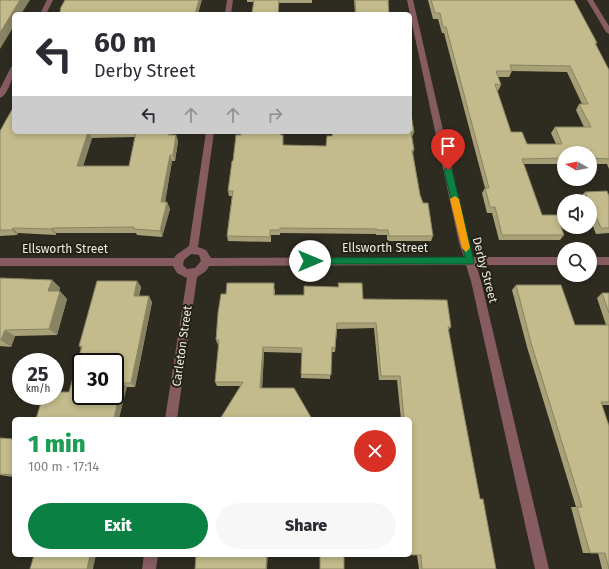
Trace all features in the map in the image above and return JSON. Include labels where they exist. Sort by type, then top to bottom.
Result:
[{"type":"street","points":[[44,12],[50,0]]},
{"type":"street","points":[[228,12],[230,0]]},
{"type":"street","name":"Derby Street","points":[[410,0],[463,235],[542,569]]},
{"type":"street","points":[[590,0],[609,32]]},
{"type":"street","points":[[0,96],[12,73]]},
{"type":"street","points":[[193,250],[210,134]]},
{"type":"street","points":[[198,250],[205,254],[207,262],[200,271],[192,274],[180,270],[178,262],[179,258],[185,252],[198,250]]},
{"type":"street","name":"Ellsworth Street","points":[[207,262],[557,261]]},
{"type":"street","points":[[597,261],[609,261]]},
{"type":"street","name":"Ellsworth Street","points":[[0,262],[178,262]]},
{"type":"street","name":"Carleton Street","points":[[171,417],[192,274]]},
{"type":"street","points":[[150,569],[152,557]]},
{"type":"building","points":[[0,0],[20,0],[12,12],[0,33]]},
{"type":"building","points":[[65,0],[199,0],[196,12],[60,12]]},
{"type":"building","points":[[254,0],[279,0],[278,12],[252,12]]},
{"type":"building","points":[[355,0],[388,0],[389,12],[356,12]]},
{"type":"building","points":[[431,0],[574,0],[597,43],[595,43],[609,70],[609,159],[597,158],[597,146],[557,146],[557,158],[522,159],[542,215],[557,215],[557,234],[564,235],[502,235],[495,207],[490,207],[485,188],[489,188],[446,27],[443,27],[440,13],[435,13]],"holes":[[[510,65],[570,66],[588,104],[579,104],[591,127],[555,127],[562,144],[527,144],[522,132],[511,132],[495,84],[501,85],[496,71],[512,71]]]},
{"type":"building","points":[[12,110],[12,134],[87,134],[77,166],[129,166],[136,134],[176,135],[173,155],[170,155],[161,202],[167,202],[160,231],[134,229],[134,227],[51,229],[13,228],[12,230],[0,230],[0,131]]},
{"type":"building","points":[[412,120],[414,132],[412,132]]},
{"type":"building","points":[[280,134],[283,135],[283,145],[326,146],[327,136],[332,136],[332,134],[411,134],[414,150],[412,150],[420,195],[423,203],[428,203],[433,236],[389,236],[388,230],[377,229],[280,228],[280,230],[270,230],[270,237],[227,236],[233,191],[228,191],[236,135]]},
{"type":"building","points":[[607,191],[609,196],[609,228],[601,228],[597,219],[597,194],[586,194],[585,192]]},
{"type":"building","points":[[0,278],[52,280],[48,291],[60,291],[49,329],[5,330],[0,340]]},
{"type":"building","points":[[97,281],[137,281],[134,296],[149,296],[131,383],[124,383],[124,353],[80,353],[82,346],[79,346]]},
{"type":"building","points":[[227,283],[274,283],[274,295],[304,295],[304,286],[339,287],[338,283],[362,283],[363,299],[447,300],[451,327],[448,327],[460,394],[480,499],[483,499],[496,569],[422,569],[421,555],[412,555],[412,417],[404,417],[400,376],[381,376],[376,323],[337,323],[335,348],[332,347],[331,375],[301,374],[302,348],[263,347],[260,388],[294,388],[311,417],[221,417],[243,382],[215,382],[219,340],[216,340],[218,313],[221,294],[226,294]]},
{"type":"building","points":[[516,285],[561,285],[575,325],[609,325],[609,402],[601,402],[609,426],[609,569],[605,553],[590,553],[577,507],[582,507],[531,343]]},
{"type":"building","points":[[602,293],[609,293],[609,313]]},
{"type":"building","points":[[72,381],[72,405],[117,405],[114,417],[37,417],[40,405],[64,405],[64,392],[69,392]]},
{"type":"building","points":[[0,438],[12,439],[12,475],[0,474]]},
{"type":"building","points":[[33,557],[90,557],[87,569],[30,569]]},
{"type":"building","points":[[196,557],[267,557],[266,569],[195,569]]},
{"type":"building","points":[[320,557],[344,557],[344,569],[320,569]]},
{"type":"slow traffic","points":[[455,199],[466,248]]},
{"type":"route","points":[[310,261],[470,261],[464,243],[448,170]]}]
